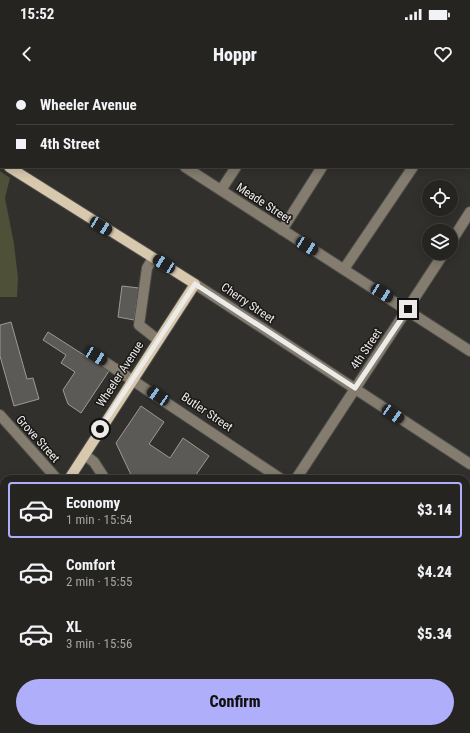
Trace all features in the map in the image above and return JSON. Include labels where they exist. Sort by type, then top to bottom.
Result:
[{"type":"main road","name":"Cherry Street","points":[[10,168],[195,284]]},
{"type":"main road","points":[[15,168],[24,177]]},
{"type":"main road","name":"Wheeler Avenue","points":[[72,475],[132,378],[195,284]]},
{"type":"street","name":"Meade Street","points":[[187,168],[408,309],[470,351]]},
{"type":"street","points":[[221,190],[235,168]]},
{"type":"street","points":[[282,230],[321,168]]},
{"type":"street","points":[[344,269],[411,168]]},
{"type":"street","points":[[458,231],[470,212]]},
{"type":"street","points":[[153,258],[147,268],[139,325],[158,340]]},
{"type":"street","name":"4th Street","points":[[299,475],[440,260]]},
{"type":"street","name":"Cherry Street","points":[[195,284],[470,464]]},
{"type":"street","name":"Butler Street","points":[[96,356],[132,378],[276,475]]},
{"type":"street","name":"Grove Street","points":[[0,416],[53,475]]},
{"type":"street","points":[[84,455],[94,462],[103,475]]},
{"type":"green space","points":[[0,171],[10,178],[5,198],[14,244],[18,278],[17,297],[0,297]]},
{"type":"building","points":[[122,286],[139,288],[134,320],[118,317]]},
{"type":"building","points":[[11,322],[27,379],[33,378],[39,399],[14,406],[0,356],[0,325]]},
{"type":"building","points":[[48,332],[109,371],[81,413],[68,404],[63,390],[75,372],[61,363],[66,355],[43,340]]},
{"type":"building","points":[[141,406],[164,422],[149,444],[170,458],[183,438],[209,456],[196,475],[131,475],[116,443]]},
{"type":"route","points":[[100,429],[195,284],[355,388],[408,309]]}]
